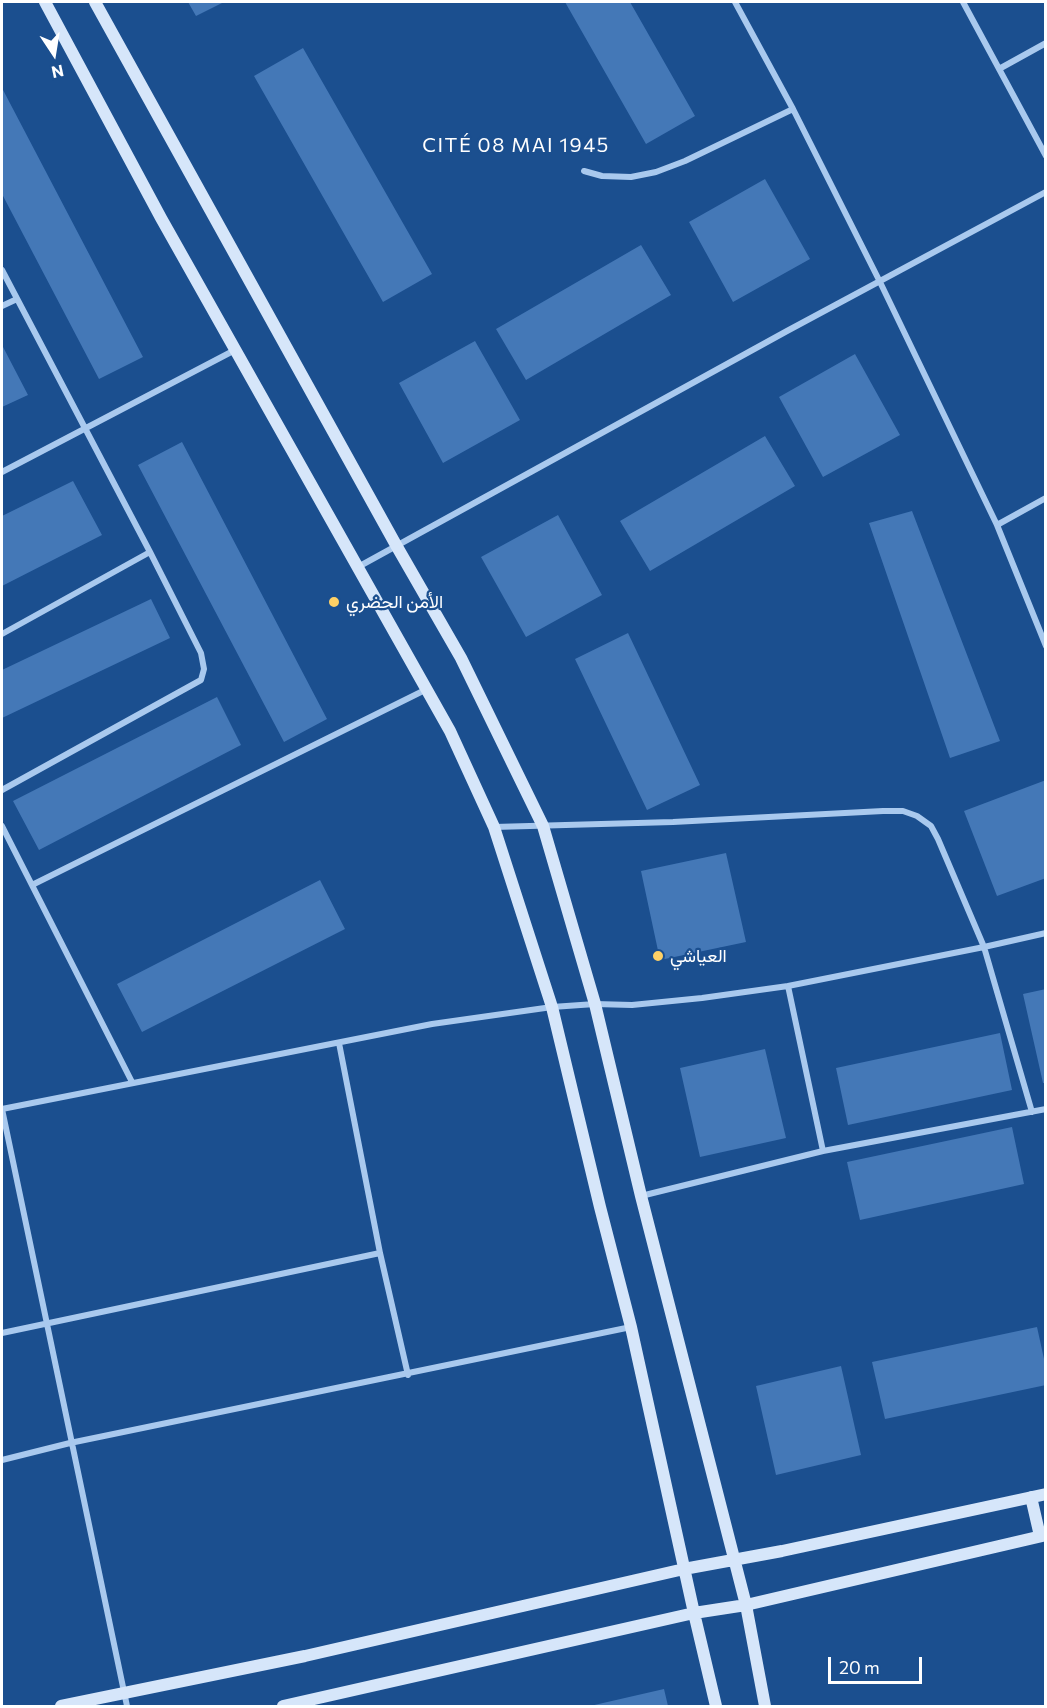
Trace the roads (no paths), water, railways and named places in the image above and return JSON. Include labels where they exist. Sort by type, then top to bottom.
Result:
[{"type":"street","points":[[45,2],[161,218],[450,731],[494,827],[552,1007],[631,1327],[693,1613],[717,1707]]},
{"type":"street","points":[[95,2],[461,658],[543,826],[595,1004],[641,1196],[746,1605],[765,1707]]},
{"type":"street","points":[[735,2],[793,109],[880,282],[997,525],[1046,646]]},
{"type":"street","points":[[963,2],[1046,156]]},
{"type":"street","points":[[999,69],[1046,43]]},
{"type":"street","points":[[584,171],[612,177],[632,177],[656,172],[685,161],[793,109]]},
{"type":"street","points":[[358,567],[787,331],[1046,192]]},
{"type":"street","points":[[2,270],[150,552],[201,653],[204,669],[201,680],[2,790]]},
{"type":"street","points":[[2,306],[16,299]]},
{"type":"street","points":[[2,472],[235,350]]},
{"type":"street","points":[[997,525],[1046,498]]},
{"type":"street","points":[[2,634],[150,552]]},
{"type":"street","points":[[32,885],[427,689]]},
{"type":"street","points":[[494,827],[818,813],[903,811],[917,816],[931,826],[984,947],[1032,1112]]},
{"type":"street","points":[[2,826],[132,1082]]},
{"type":"street","points":[[127,1707],[2,1109],[432,1024],[552,1007],[664,1003],[788,986],[1046,933]]},
{"type":"street","points":[[788,986],[823,1151]]},
{"type":"street","points":[[339,1043],[380,1253],[408,1375]]},
{"type":"street","points":[[641,1196],[823,1151],[1046,1109]]},
{"type":"street","points":[[2,1333],[380,1253]]},
{"type":"street","points":[[2,1460],[70,1443],[408,1375],[631,1327]]},
{"type":"street","points":[[61,1707],[305,1656],[684,1569],[782,1551],[1046,1494]]},
{"type":"street","points":[[283,1707],[322,1702],[693,1613],[746,1605],[1043,1536],[1031,1497]]},
{"type":"place","name":"الأمن الحضري","points":[[334,602]]},
{"type":"place","name":"العياشي","points":[[658,956]]},
{"type":"district","name":"CITÉ 08 MAI 1945","points":[[516,145]]}]
